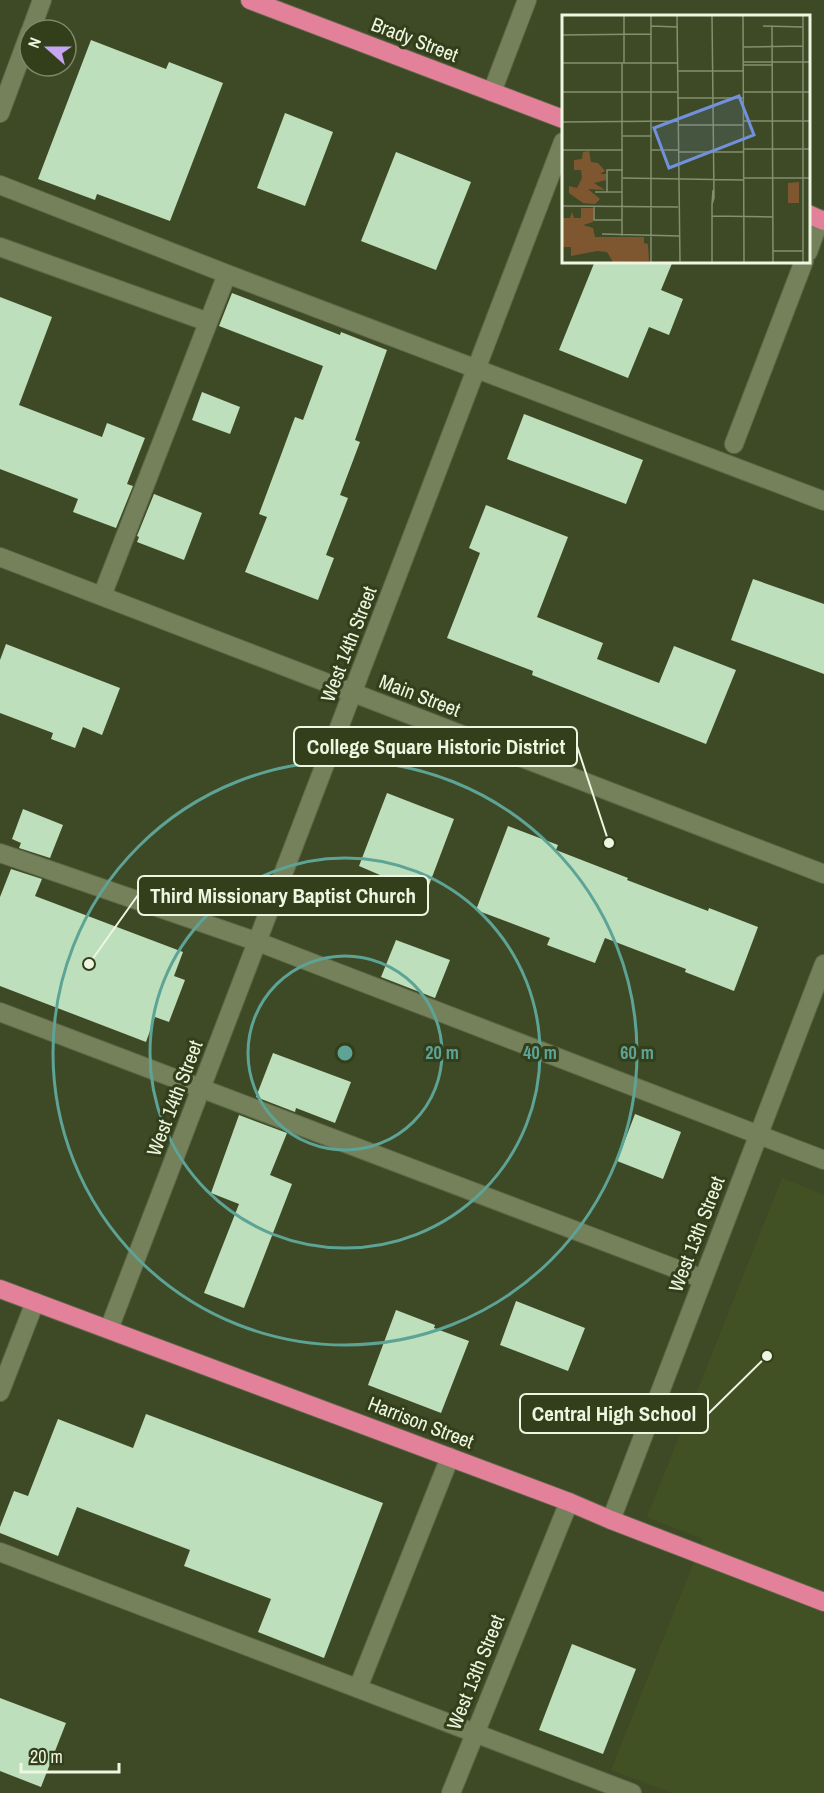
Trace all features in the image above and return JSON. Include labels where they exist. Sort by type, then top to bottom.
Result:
[{"type":"highway","name":"Brady Street","points":[[250,0],[562,119]]},
{"type":"highway","name":"Harrison Street","points":[[0,1289],[569,1502],[611,1521],[824,1602]]},
{"type":"street","points":[[35,18],[42,0]]},
{"type":"street","points":[[492,92],[526,0]]},
{"type":"street","points":[[0,113],[5,85],[18,57]]},
{"type":"street","name":"West 14th Street","points":[[109,1329],[562,145]]},
{"type":"street","points":[[0,184],[227,274],[824,501]]},
{"type":"street","points":[[809,245],[817,218]]},
{"type":"street","points":[[0,247],[208,322]]},
{"type":"street","points":[[734,444],[804,262]]},
{"type":"street","points":[[102,596],[227,274]]},
{"type":"street","name":"Main Street","points":[[0,557],[824,874]]},
{"type":"street","points":[[0,853],[258,942],[824,1160]]},
{"type":"street","name":"West 13th Street","points":[[611,1521],[824,964]]},
{"type":"street","points":[[0,1012],[703,1279]]},
{"type":"street","points":[[0,1392],[36,1302]]},
{"type":"street","points":[[358,1688],[450,1457]]},
{"type":"street","name":"West 13th Street","points":[[451,1793],[569,1502]]},
{"type":"street","points":[[0,1552],[632,1793]]},
{"type":"shaded area","points":[[782,1178],[824,1195],[824,1793],[672,1793],[611,1770],[703,1539],[647,1517]]},
{"type":"building","points":[[91,40],[166,69],[169,62],[223,83],[170,221],[97,194],[95,200],[38,179]]},
{"type":"building","points":[[285,113],[333,132],[305,206],[257,188]]},
{"type":"building","points":[[396,152],[471,182],[436,270],[361,241]]},
{"type":"building","points":[[595,262],[673,262],[661,290],[683,299],[669,335],[649,327],[628,378],[559,350]]},
{"type":"building","points":[[232,293],[340,335],[341,332],[387,350],[355,440],[360,442],[340,495],[348,498],[326,555],[334,558],[318,600],[245,572],[267,517],[259,514],[295,417],[303,420],[323,366],[219,326]]},
{"type":"building","points":[[0,297],[52,317],[19,405],[102,437],[107,423],[145,438],[127,484],[133,486],[116,528],[73,512],[78,499],[0,469]]},
{"type":"building","points":[[202,392],[240,407],[230,434],[192,420]]},
{"type":"building","points":[[524,414],[643,460],[626,504],[507,459]]},
{"type":"building","points":[[154,494],[202,513],[184,560],[137,542],[139,537],[137,536]]},
{"type":"building","points":[[486,505],[568,537],[537,617],[603,643],[597,659],[659,683],[674,646],[736,670],[706,744],[532,675],[533,671],[447,638],[480,553],[469,548]]},
{"type":"building","points":[[753,579],[824,604],[824,674],[731,640]]},
{"type":"building","points":[[6,644],[120,688],[102,735],[83,727],[75,748],[51,739],[53,733],[0,713],[0,660]]},
{"type":"building","points":[[387,793],[454,819],[420,909],[374,892],[380,875],[359,866]]},
{"type":"building","points":[[23,809],[63,825],[50,858],[19,848],[21,843],[12,839]]},
{"type":"building","points":[[508,826],[558,845],[556,850],[628,878],[627,880],[708,911],[709,908],[758,927],[734,991],[685,972],[686,969],[605,938],[595,963],[547,945],[550,938],[476,910]]},
{"type":"building","points":[[11,869],[42,879],[35,896],[183,952],[174,976],[185,980],[169,1022],[155,1017],[146,1042],[0,986],[0,897]]},
{"type":"building","points":[[396,940],[450,960],[435,998],[381,977]]},
{"type":"building","points":[[273,1053],[351,1082],[335,1123],[296,1108],[295,1112],[256,1097]]},
{"type":"building","points":[[635,1114],[681,1132],[663,1179],[617,1161]]},
{"type":"building","points":[[239,1115],[287,1133],[270,1175],[292,1184],[244,1308],[204,1293],[239,1204],[211,1193]]},
{"type":"building","points":[[516,1301],[585,1328],[568,1371],[500,1345]]},
{"type":"building","points":[[396,1310],[469,1341],[441,1413],[368,1385]]},
{"type":"building","points":[[146,1414],[383,1503],[324,1658],[258,1632],[271,1599],[184,1566],[190,1550],[77,1507],[58,1556],[0,1533],[0,1527],[14,1491],[28,1496],[58,1419],[133,1448]]},
{"type":"building","points":[[572,1644],[636,1669],[603,1754],[539,1730]]},
{"type":"building","points":[[0,1698],[66,1723],[41,1787],[0,1771]]},
{"type":"place","name":"College Square Historic District","points":[[609,843]]},
{"type":"place","name":"Third Missionary Baptist Church","points":[[89,964]]},
{"type":"place","name":"Central High School","points":[[767,1356]]}]
